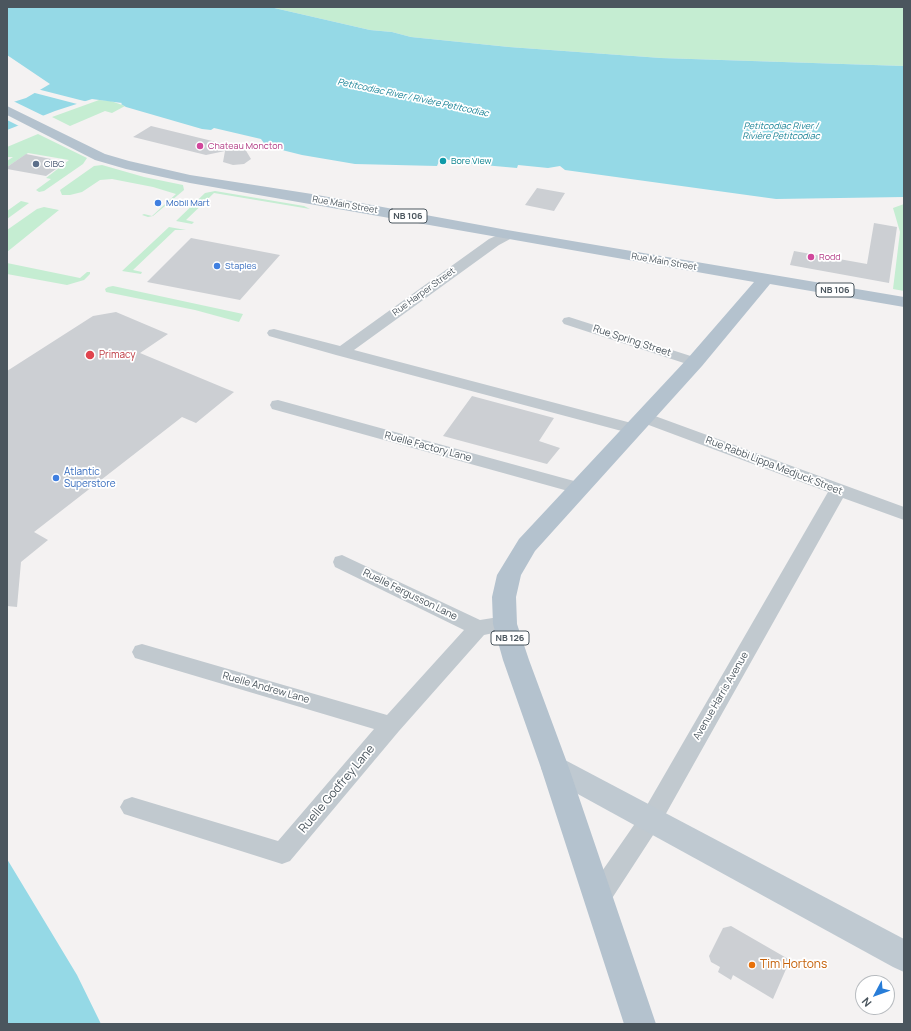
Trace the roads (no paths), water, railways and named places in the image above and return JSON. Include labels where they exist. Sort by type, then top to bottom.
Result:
[{"type":"main road","name":"Rue Main Street","points":[[7,110],[47,128],[100,157],[126,165],[190,180],[312,199],[507,235],[765,278]]},
{"type":"main road","points":[[690,266],[732,284],[739,293],[735,316]]},
{"type":"main road","name":"NB 106","points":[[765,278],[904,302]]},
{"type":"main road","name":"NB 126","points":[[640,1024],[555,768],[516,660],[506,624],[504,597],[509,575],[527,545],[695,362],[761,285],[765,278]]},
{"type":"main road","points":[[555,768],[904,956]]},
{"type":"street","name":"Rue Harper Street","points":[[341,352],[494,242],[507,235]]},
{"type":"street","name":"Rue Spring Street","points":[[569,321],[695,362]]},
{"type":"street","name":"Rue Rabbi Lippa Medjuck Street","points":[[274,333],[341,352],[639,423],[838,490],[904,514]]},
{"type":"street","name":"Ruelle Factory Lane","points":[[278,405],[579,488]]},
{"type":"street","name":"Avenue Harris Avenue","points":[[598,898],[651,820],[838,490]]},
{"type":"street","name":"Ruelle Fergusson Lane","points":[[342,562],[478,628]]},
{"type":"street","points":[[478,628],[506,624]]},
{"type":"street","name":"Ruelle Godfrey Lane","points":[[132,807],[282,853],[391,725],[478,628]]},
{"type":"street","name":"Ruelle Andrew Lane","points":[[142,652],[391,725]]},
{"type":"water","name":"Petitcodiac River / Rivière Petitcodiac","points":[[7,7],[270,7],[370,30],[392,32],[411,37],[509,47],[661,58],[904,66],[904,197],[776,199],[565,170],[560,166],[548,168],[518,165],[517,168],[461,163],[461,161],[440,159],[437,166],[355,164],[302,155],[266,146],[261,139],[214,128],[211,130],[202,129],[126,107],[121,104],[122,103],[92,99],[55,111],[7,130],[7,104],[26,98],[50,84],[7,55]]},
{"type":"water","points":[[7,859],[77,975],[101,1024],[7,1024]]},
{"type":"place","name":"Chateau Moncton","points":[[200,146]]},
{"type":"place","name":"Bore View","points":[[443,161]]},
{"type":"place","name":"CIBC","points":[[36,164]]},
{"type":"place","name":"Mobil Mart","points":[[158,203]]},
{"type":"place","name":"Rodd","points":[[811,257]]},
{"type":"place","name":"Staples","points":[[217,266]]},
{"type":"place","name":"Primacy","points":[[90,355]]},
{"type":"place","name":"Atlantic Superstore","points":[[56,478]]},
{"type":"place","name":"Tim Hortons","points":[[752,965]]}]
